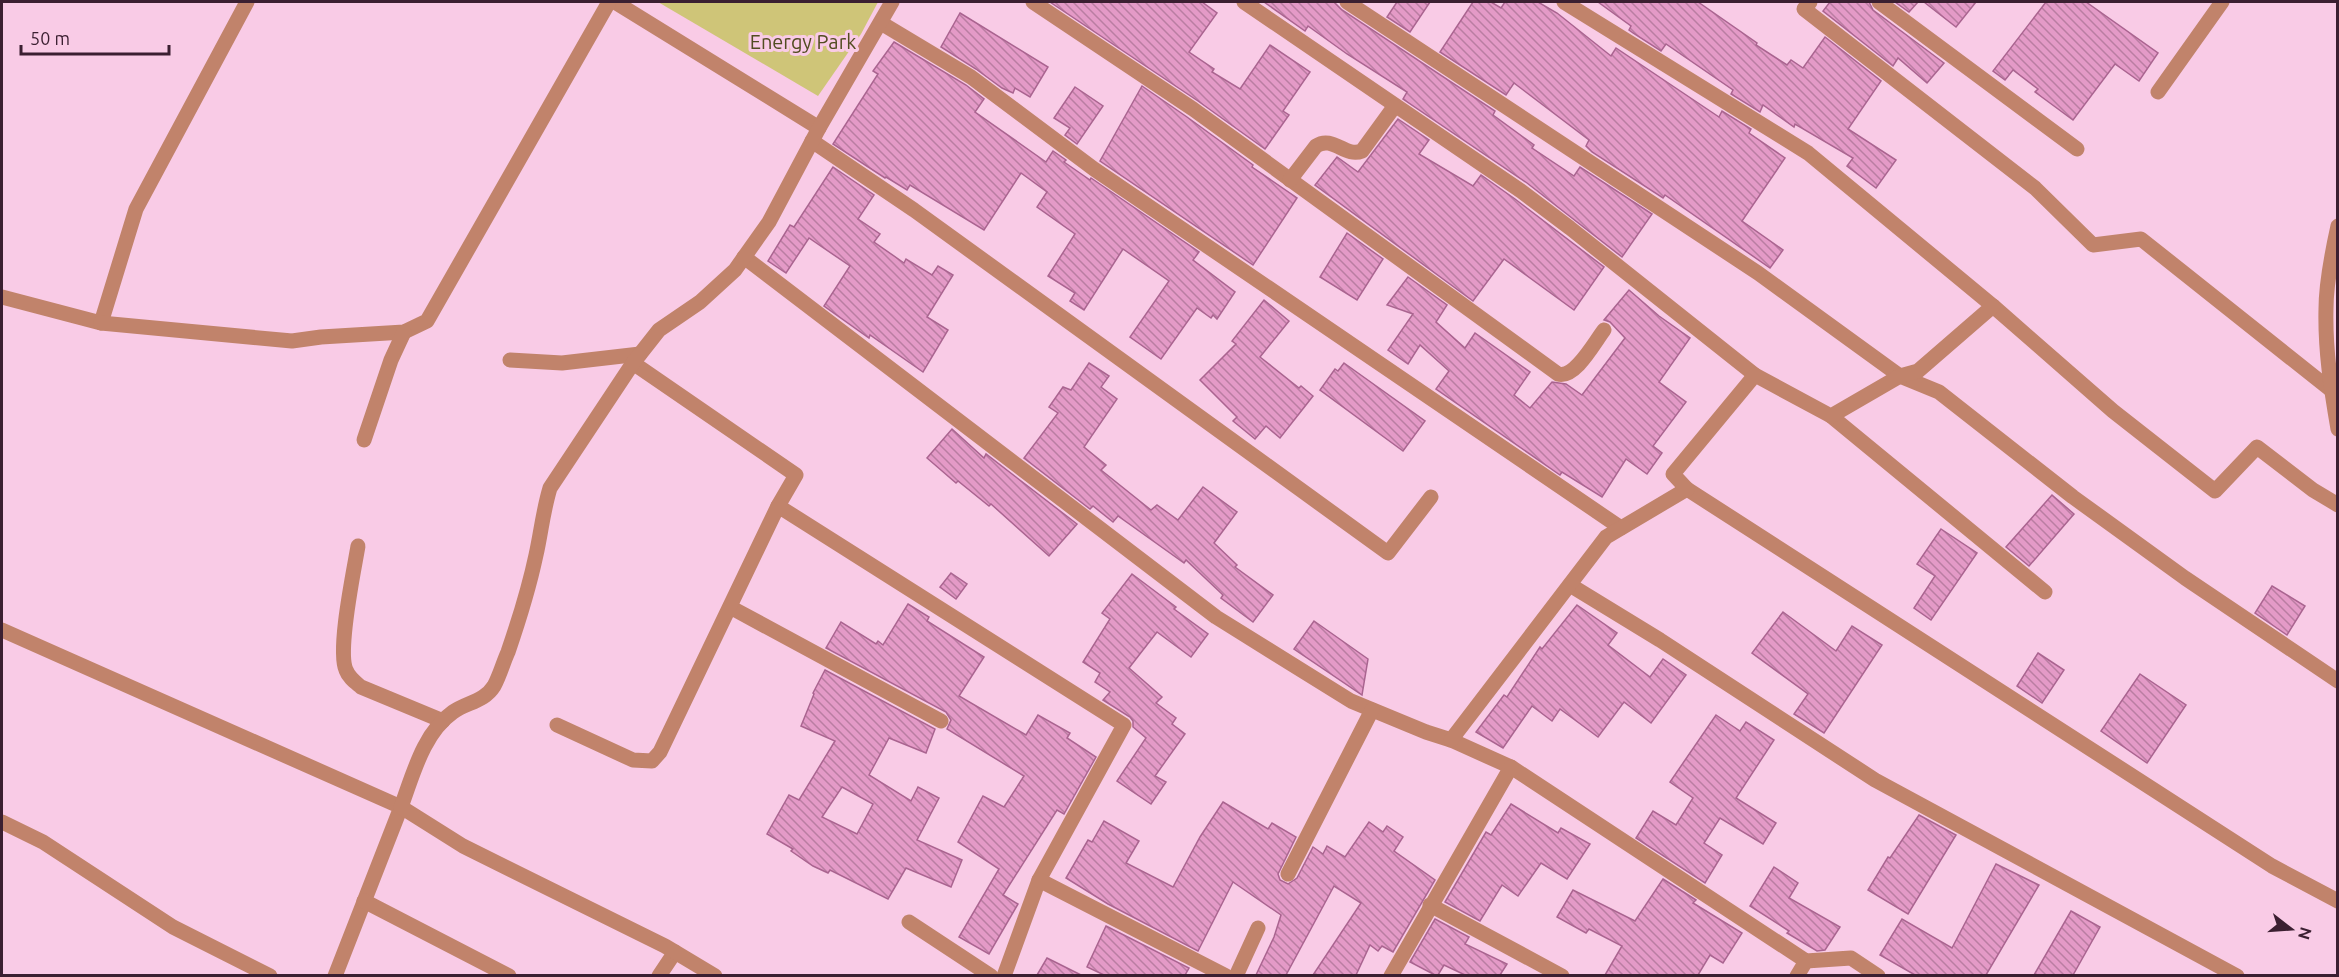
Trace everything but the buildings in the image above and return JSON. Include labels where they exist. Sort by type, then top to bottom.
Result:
[{"type":"street","points":[[101,323],[136,209],[247,2]]},
{"type":"street","points":[[2,297],[101,323],[292,340],[404,332],[427,321],[609,2]]},
{"type":"street","points":[[615,2],[819,128]]},
{"type":"street","points":[[335,975],[423,749],[454,711],[479,701],[494,686],[529,586],[537,554],[544,507],[550,489],[636,359],[659,330],[700,302],[735,270],[769,222],[819,128],[892,2]]},
{"type":"street","points":[[1033,2],[1192,109],[1558,374],[1566,375],[1574,371],[1604,330]]},
{"type":"street","points":[[1244,2],[1521,191],[1755,375],[1832,416],[2045,592]]},
{"type":"street","points":[[1347,2],[1758,273],[1900,376],[1939,392],[2083,504],[2185,578],[2337,681]]},
{"type":"street","points":[[1564,2],[1808,153],[1993,306],[2113,411],[2215,491],[2257,447],[2313,490],[2337,505]]},
{"type":"street","points":[[1810,2],[1804,9],[2036,188],[2093,245],[2140,238],[2334,390]]},
{"type":"street","points":[[1879,2],[2077,149]]},
{"type":"street","points":[[2158,92],[2222,2]]},
{"type":"street","points":[[881,23],[971,77],[1094,169],[1621,528]]},
{"type":"street","points":[[1290,180],[1316,146],[1321,143],[1331,143],[1350,152],[1362,151],[1394,106]]},
{"type":"street","points":[[812,141],[914,210],[1388,553],[1431,497]]},
{"type":"street","points":[[2337,226],[2325,308],[2337,429]]},
{"type":"street","points":[[744,257],[1216,617],[1351,701],[1451,740],[1511,768],[1806,961],[1851,958],[1878,975]]},
{"type":"street","points":[[1832,416],[1900,376],[1918,371],[1993,306]]},
{"type":"street","points":[[364,440],[391,360],[404,332]]},
{"type":"street","points":[[510,360],[562,363],[636,359],[796,475],[778,506],[660,752],[652,761],[633,760],[557,725]]},
{"type":"street","points":[[1755,375],[1673,474],[1687,489],[2262,859],[2337,900]]},
{"type":"street","points":[[1451,740],[1606,537],[1687,489]]},
{"type":"street","points":[[778,506],[1124,725],[1039,880],[1004,975]]},
{"type":"street","points":[[358,546],[343,657],[345,669],[351,679],[361,687],[443,722]]},
{"type":"street","points":[[1570,585],[1660,640],[1875,780],[2237,975]]},
{"type":"street","points":[[730,607],[941,722]]},
{"type":"street","points":[[2,630],[401,807],[463,846],[675,952],[716,975]]},
{"type":"street","points":[[1288,874],[1372,710]]},
{"type":"street","points":[[1391,975],[1511,768]]},
{"type":"street","points":[[2,822],[43,842],[173,927],[270,975]]},
{"type":"street","points":[[1039,880],[1226,975]]},
{"type":"street","points":[[364,901],[509,975]]},
{"type":"street","points":[[1430,905],[1562,975]]},
{"type":"street","points":[[909,922],[991,975]]},
{"type":"street","points":[[1236,975],[1258,928]]},
{"type":"street","points":[[659,975],[675,952]]},
{"type":"street","points":[[1797,975],[1806,961]]},
{"type":"green space","name":"Energy Park","points":[[658,2],[878,2],[861,34],[818,96]]}]
